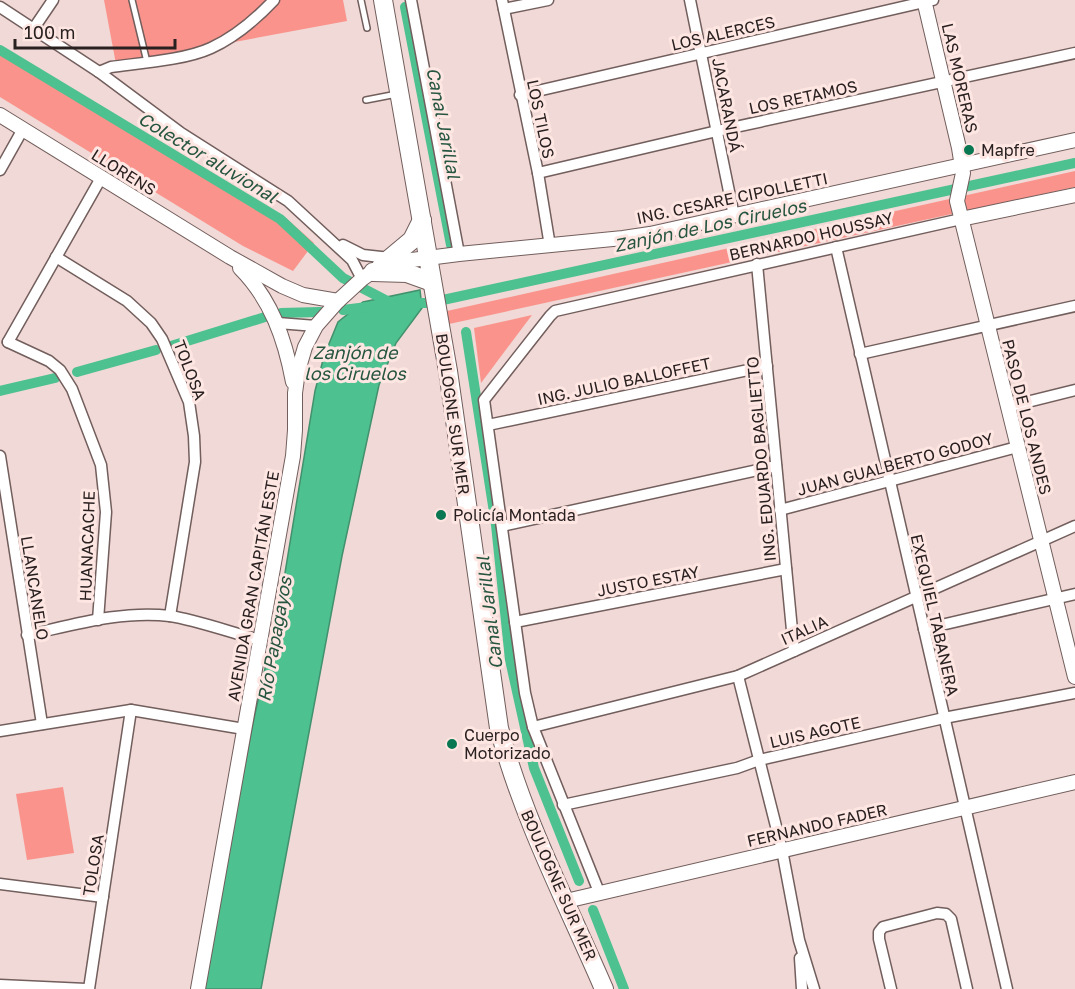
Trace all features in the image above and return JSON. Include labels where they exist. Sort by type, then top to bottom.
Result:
[{"type":"main road","name":"BOULOGNE SUR MER","points":[[387,1],[400,93],[448,371],[497,719],[521,796],[604,989]]},
{"type":"main road","points":[[373,271],[412,240],[422,220]]},
{"type":"main road","points":[[373,271],[407,273],[432,282]]},
{"type":"street","points":[[34,28],[53,0]]},
{"type":"street","points":[[99,72],[111,67],[194,54],[211,48],[253,20],[274,0]]},
{"type":"street","points":[[411,0],[459,254]]},
{"type":"street","points":[[503,5],[548,0]]},
{"type":"street","name":"JACARANDÁ","points":[[690,0],[734,216]]},
{"type":"street","name":"LOS ALERCES","points":[[520,95],[928,1]]},
{"type":"street","name":"LAS MORERAS","points":[[928,1],[942,82],[960,148],[962,169]]},
{"type":"street","name":"LOS TILOS","points":[[503,5],[538,173],[550,246]]},
{"type":"street","points":[[0,7],[99,72],[181,133],[288,201],[352,260],[373,271],[428,258]]},
{"type":"street","name":"LOS RETAMOS","points":[[538,173],[717,131],[1075,53]]},
{"type":"street","name":"LLORENS","points":[[0,115],[230,257],[282,286],[303,295],[341,298]]},
{"type":"street","points":[[0,170],[23,129]]},
{"type":"street","name":"ING. CESARE CIPOLLETTI","points":[[428,258],[623,238],[962,169],[1075,140]]},
{"type":"street","name":"PASO DE LOS ANDES","points":[[962,169],[957,201],[961,219],[1040,542],[1072,654],[1075,677]]},
{"type":"street","name":"HUANACACHE","points":[[98,620],[106,512],[101,465],[72,389],[60,370],[49,361],[4,342],[101,178]]},
{"type":"street","name":"BERNARDO HOUSSAY","points":[[488,425],[484,400],[555,311],[757,264],[1075,195]]},
{"type":"street","points":[[325,234],[363,255],[373,271]]},
{"type":"street","name":"EXEQUIEL TABANERA","points":[[836,247],[1007,989]]},
{"type":"street","name":"TOLOSA","points":[[56,257],[127,301],[151,323],[162,339],[189,402],[195,462],[170,616]]},
{"type":"street","name":"LLORENS","points":[[230,257],[256,287],[278,323],[295,393]]},
{"type":"street","name":"ING. EDUARDO BAGLIETTO","points":[[757,264],[794,651]]},
{"type":"street","name":"AVENIDA GRAN CAPITÁN ESTE","points":[[198,989],[293,456],[295,393],[300,359],[316,326],[341,298],[373,271]]},
{"type":"street","points":[[860,354],[1075,306]]},
{"type":"street","points":[[278,323],[316,326]]},
{"type":"street","name":"ING. JULIO BALLOFFET","points":[[488,425],[767,366]]},
{"type":"street","points":[[1007,407],[1075,390]]},
{"type":"street","points":[[488,425],[525,693],[533,727],[599,892]]},
{"type":"street","name":"JUAN GUALBERTO GODOY","points":[[780,510],[1017,447]]},
{"type":"street","name":"LLANCANELO","points":[[0,456],[42,724]]},
{"type":"street","name":"JUAN GUALBERTO GODOY","points":[[502,526],[776,466]]},
{"type":"street","name":"ITALIA","points":[[533,727],[738,676],[1075,526]]},
{"type":"street","name":"JUSTO ESTAY","points":[[515,622],[786,569]]},
{"type":"street","points":[[924,629],[1075,594]]},
{"type":"street","points":[[27,635],[132,615],[170,616],[260,640]]},
{"type":"street","points":[[738,676],[782,850],[799,940],[814,989]]},
{"type":"street","name":"LUIS AGOTE","points":[[563,804],[737,768],[759,760],[944,718],[1075,693]]},
{"type":"street","points":[[0,731],[132,710],[244,729]]},
{"type":"street","name":"TOLOSA","points":[[87,989],[132,710]]},
{"type":"street","name":"FERNANDO FADER","points":[[566,900],[1075,782]]},
{"type":"street","points":[[0,884],[103,897]]},
{"type":"street","points":[[891,989],[879,932],[883,927],[937,914],[946,914],[951,919],[967,989]]},
{"type":"street","points":[[799,940],[802,989]]},
{"type":"street","points":[[0,985],[87,989]]},
{"type":"lane","points":[[132,0],[147,62]]},
{"type":"lane","points":[[361,0],[366,28]]},
{"type":"lane","points":[[366,100],[400,93]]},
{"type":"shaded area","points":[[104,0],[343,0],[347,21],[116,64]]},
{"type":"shaded area","points":[[0,53],[286,218],[314,243],[293,271],[243,246],[0,97]]},
{"type":"shaded area","points":[[1075,171],[1075,187],[449,324],[447,311]]},
{"type":"shaded area","points":[[532,315],[481,383],[474,328]]},
{"type":"shaded area","points":[[63,787],[74,853],[27,860],[16,794]]},
{"type":"water","name":"Zanjón de los Ciruelos","points":[[420,290],[422,308],[396,343],[379,385],[342,556],[261,989],[202,989],[253,723],[282,591],[315,391],[324,356],[338,322],[363,302]]},
{"type":"waterway","name":"Canal Jarillal","points":[[405,7],[451,245]]},
{"type":"waterway","name":"Colector aluvional","points":[[0,50],[280,219],[343,278],[391,303]]},
{"type":"waterway","name":"Zanjón de Los Ciruelos","points":[[409,303],[429,303],[1075,163]]},
{"type":"waterway","name":"Zanjón de Los Ciruelos","points":[[343,310],[367,307]]},
{"type":"waterway","name":"Colector aluvional","points":[[281,313],[320,312]]},
{"type":"waterway","name":"Colector aluvional","points":[[171,346],[265,317]]},
{"type":"waterway","name":"Canal Jarillal","points":[[466,332],[496,525],[510,660],[534,768],[579,881]]},
{"type":"waterway","name":"Colector aluvional","points":[[77,372],[156,350]]},
{"type":"waterway","name":"Colector aluvional","points":[[0,391],[55,378]]},
{"type":"waterway","name":"Canal Jarillal","points":[[593,910],[624,989]]},
{"type":"place","name":"Mapfre","points":[[969,150]]},
{"type":"place","name":"Policía Montada","points":[[441,515]]},
{"type":"place","name":"Cuerpo Motorizado","points":[[452,744]]},
{"type":"water label","name":"Río Papagayos","points":[[274,639]]}]
